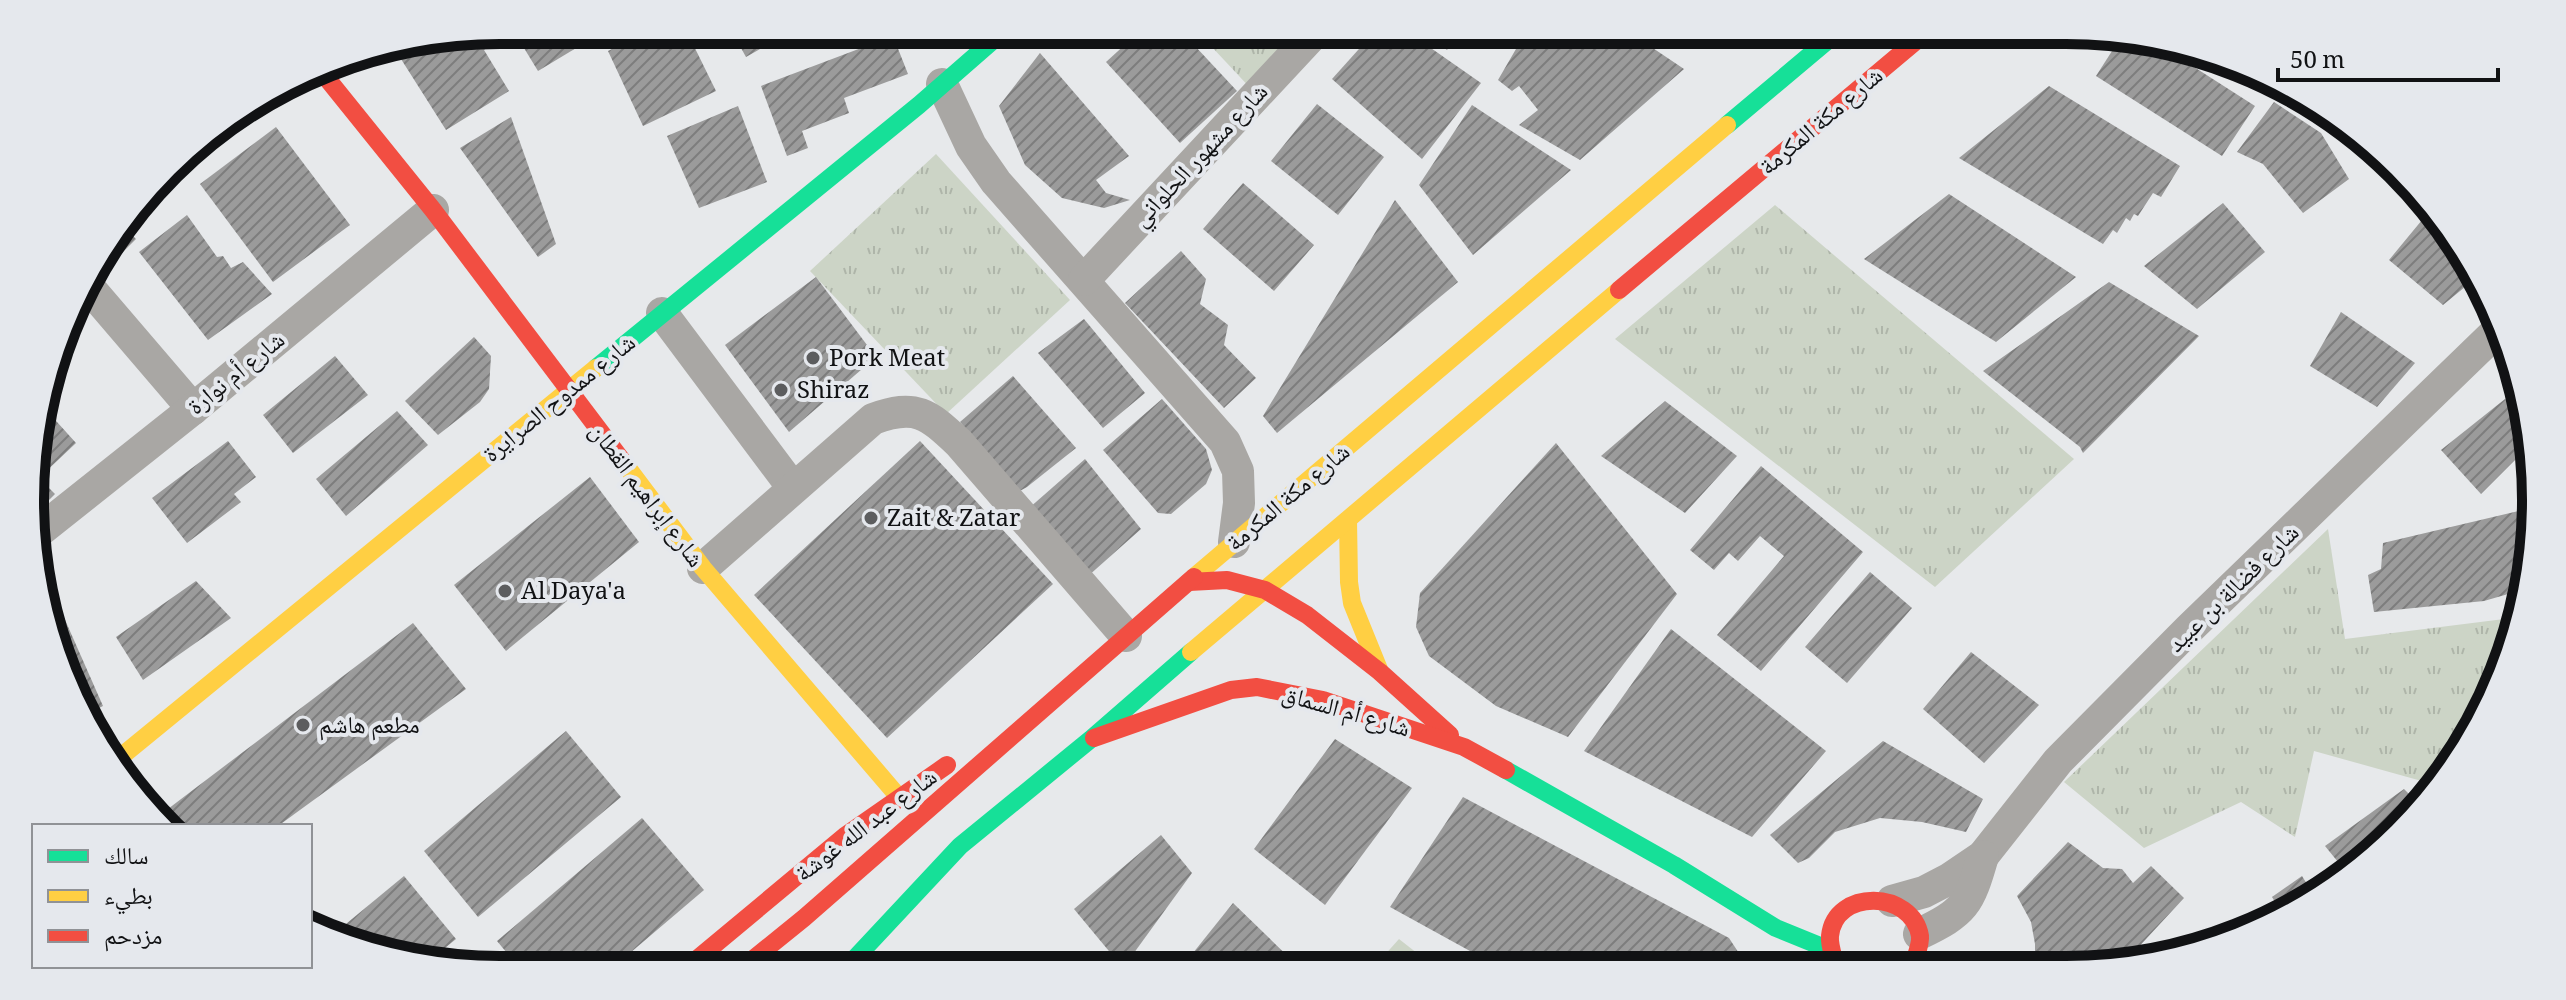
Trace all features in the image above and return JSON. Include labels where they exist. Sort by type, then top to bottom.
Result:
[{"type":"main road","name":"شارع ممدوح الصرايرة","points":[[123,755],[859,154],[989,44]]},
{"type":"main road","name":"شارع مكة المكرمة","points":[[757,956],[1234,542],[1823,44]]},
{"type":"main road","name":"شارع مكة المكرمة","points":[[857,956],[956,850],[1912,44]]},
{"type":"main road","name":"شارع إبراهيم القطان","points":[[327,78],[433,210],[703,568],[897,795]]},
{"type":"main road","points":[[1348,520],[1352,603],[1380,672]]},
{"type":"main road","name":"شارع أم السماق","points":[[1189,582],[1227,580],[1265,590],[1307,615],[1380,672],[1464,747]]},
{"type":"main road","name":"شارع أم السماق","points":[[1091,739],[1231,690],[1257,687],[1323,700],[1464,747],[1674,865],[1820,956]]},
{"type":"main road","name":"شارع عبد الله غوشة","points":[[700,956],[897,795],[1059,695]]},
{"type":"main road","points":[[838,949],[956,850]]},
{"type":"main road","name":"شارع أم السماق","points":[[1674,865],[1749,890]]},
{"type":"main road","points":[[1826,956],[1831,929],[1829,917],[1861,900],[1876,898],[1892,901],[1911,916],[1920,952]]},
{"type":"street","name":"شارع مشهور الحلواني","points":[[1084,280],[1304,44]]},
{"type":"street","points":[[942,84],[971,146],[996,182],[1225,442],[1238,471],[1239,503],[1234,542]]},
{"type":"street","name":"شارع أم نوارة","points":[[45,527],[193,409],[433,210]]},
{"type":"street","points":[[94,293],[193,409]]},
{"type":"street","points":[[662,313],[793,488]]},
{"type":"street","name":"شارع فضالة بن عبيد","points":[[1892,901],[1937,885],[1983,856],[2069,750],[2189,629],[2491,336]]},
{"type":"street","points":[[703,568],[873,419],[894,411],[917,412],[937,423],[959,443],[1126,636]]},
{"type":"street","name":"شارع فضالة بن عبيد","points":[[1920,952],[1955,915],[1974,888],[1983,856]]},
{"type":"green space","points":[[1209,44],[1299,44],[1254,92]]},
{"type":"green space","points":[[936,154],[1070,300],[946,414],[810,271]]},
{"type":"green space","points":[[1775,205],[2074,459],[1935,587],[1615,339]]},
{"type":"green space","points":[[2328,529],[2345,639],[2506,619],[2498,647],[2475,702],[2425,782],[2314,751],[2295,837],[2241,802],[2144,848],[2064,782]]},
{"type":"green space","points":[[1399,939],[1421,956],[1384,956]]},
{"type":"building","points":[[487,44],[484,50],[509,91],[446,130],[399,56],[440,48]]},
{"type":"building","points":[[522,44],[583,44],[538,71]]},
{"type":"building","points":[[622,44],[693,44],[716,91],[643,126],[608,51]]},
{"type":"building","points":[[739,44],[769,44],[746,57]]},
{"type":"building","points":[[872,44],[896,44],[908,74],[844,98],[849,113],[802,131],[808,148],[787,156],[761,86]]},
{"type":"building","points":[[1126,44],[1193,44],[1237,91],[1180,143],[1106,62]]},
{"type":"building","points":[[1363,44],[1425,44],[1481,83],[1422,159],[1332,79]]},
{"type":"building","points":[[1519,44],[1647,44],[1684,69],[1580,160],[1519,125],[1538,110],[1519,86],[1512,91],[1498,80]]},
{"type":"building","points":[[2115,47],[2155,53],[2183,60],[2255,106],[2222,156],[2096,76]]},
{"type":"building","points":[[1040,53],[1129,156],[1096,180],[1106,193],[1130,200],[1104,208],[1062,198],[1025,165],[999,106]]},
{"type":"building","points":[[2049,86],[2180,166],[2161,197],[2153,193],[2138,216],[2134,214],[2130,221],[2126,218],[2117,233],[2113,230],[2103,244],[1959,158]]},
{"type":"building","points":[[2274,102],[2321,133],[2349,179],[2303,213],[2263,164],[2237,152]]},
{"type":"building","points":[[1317,104],[1384,157],[1338,215],[1271,161]]},
{"type":"building","points":[[1472,105],[1571,170],[1473,255],[1419,185]]},
{"type":"building","points":[[738,106],[767,182],[699,208],[667,136]]},
{"type":"building","points":[[511,117],[556,244],[538,257],[460,148]]},
{"type":"building","points":[[276,127],[350,225],[273,282],[200,184]]},
{"type":"building","points":[[1243,183],[1314,245],[1274,291],[1203,229]]},
{"type":"building","points":[[1949,194],[2076,277],[1996,342],[1864,259]]},
{"type":"building","points":[[1395,200],[1458,282],[1277,433],[1263,416]]},
{"type":"building","points":[[2223,203],[2265,252],[2197,309],[2144,266]]},
{"type":"building","points":[[187,215],[217,257],[223,256],[231,268],[243,262],[272,294],[208,340],[139,252]]},
{"type":"building","points":[[2422,220],[2433,229],[2468,285],[2443,305],[2389,260]]},
{"type":"building","points":[[130,233],[136,239],[113,260]]},
{"type":"building","points":[[1181,251],[1206,279],[1200,304],[1228,325],[1224,345],[1256,378],[1224,408],[1125,303]]},
{"type":"building","points":[[816,277],[876,357],[789,432],[725,345]]},
{"type":"building","points":[[2109,282],[2199,336],[2083,453],[2080,447],[1983,371]]},
{"type":"building","points":[[2341,312],[2415,363],[2377,407],[2310,366]]},
{"type":"building","points":[[1084,319],[1145,393],[1103,428],[1038,353]]},
{"type":"building","points":[[474,337],[491,356],[489,389],[480,402],[438,435],[405,401]]},
{"type":"building","points":[[335,356],[368,395],[293,453],[263,415]]},
{"type":"building","points":[[1013,376],[1076,448],[1018,492],[960,422]]},
{"type":"building","points":[[1162,399],[1206,449],[1212,470],[1206,484],[1171,514],[1158,513],[1103,450]]},
{"type":"building","points":[[2505,399],[2511,404],[2520,455],[2481,494],[2441,450]]},
{"type":"building","points":[[1665,401],[1737,456],[1685,513],[1601,456]]},
{"type":"building","points":[[397,411],[428,445],[346,516],[316,479]]},
{"type":"building","points":[[52,416],[76,443],[45,472]]},
{"type":"building","points":[[228,441],[256,477],[234,494],[241,502],[187,543],[152,498]]},
{"type":"building","points":[[920,441],[1053,584],[887,738],[754,595]]},
{"type":"building","points":[[1556,443],[1677,594],[1568,737],[1496,706],[1429,656],[1416,627],[1420,593]]},
{"type":"building","points":[[1085,459],[1141,529],[1087,577],[1028,509]]},
{"type":"building","points":[[1761,466],[1863,552],[1761,671],[1717,635],[1784,556],[1760,536],[1738,561],[1729,553],[1714,570],[1690,550]]},
{"type":"building","points":[[590,477],[639,542],[506,651],[454,585]]},
{"type":"building","points":[[45,484],[55,494],[44,505]]},
{"type":"building","points":[[2522,510],[2512,593],[2484,601],[2374,612],[2368,575],[2381,569],[2383,543]]},
{"type":"building","points":[[1870,572],[1912,608],[1847,683],[1805,647]]},
{"type":"building","points":[[196,581],[231,618],[143,680],[116,637]]},
{"type":"building","points":[[55,597],[103,706],[95,710],[79,675]]},
{"type":"building","points":[[413,623],[466,689],[281,824],[180,824],[166,810]]},
{"type":"building","points":[[1671,629],[1826,751],[1752,837],[1584,751]]},
{"type":"building","points":[[1971,652],[2039,705],[1984,763],[1923,709]]},
{"type":"building","points":[[566,731],[621,797],[478,917],[424,851]]},
{"type":"building","points":[[1335,739],[1412,788],[1325,905],[1254,849]]},
{"type":"building","points":[[1883,741],[1983,799],[1966,832],[1922,822],[1880,818],[1835,832],[1809,858],[1798,863],[1770,835]]},
{"type":"building","points":[[2404,789],[2412,797],[2367,843],[2340,865],[2325,846]]},
{"type":"building","points":[[1463,797],[1729,938],[1741,956],[1479,956],[1390,907]]},
{"type":"building","points":[[642,818],[704,890],[626,956],[509,956],[497,941]]},
{"type":"building","points":[[1161,835],[1192,873],[1132,956],[1113,956],[1074,909]]},
{"type":"building","points":[[2068,842],[2103,868],[2122,869],[2133,883],[2151,866],[2184,898],[2135,950],[2096,955],[2035,956],[2031,922],[2017,896]]},
{"type":"building","points":[[404,876],[456,939],[440,952],[342,928]]},
{"type":"building","points":[[2302,876],[2308,886],[2277,904],[2272,897]]},
{"type":"building","points":[[1233,903],[1288,956],[1191,956]]},
{"type":"traffic: fast","points":[[596,368],[919,105],[989,44]]},
{"type":"traffic: fast","points":[[1727,125],[1823,44]]},
{"type":"traffic: fast","points":[[857,956],[960,846],[1191,652]]},
{"type":"traffic: fast","points":[[1506,770],[1674,865],[1776,928],[1830,950]]},
{"type":"traffic: slow","points":[[1194,577],[1727,125]]},
{"type":"traffic: slow","points":[[1191,652],[1619,290]]},
{"type":"traffic: slow","points":[[123,755],[596,368]]},
{"type":"traffic: slow","points":[[624,463],[703,568],[897,795]]},
{"type":"traffic: slow","points":[[1348,520],[1352,603],[1380,672]]},
{"type":"traffic: jam","points":[[1619,290],[1912,44]]},
{"type":"traffic: jam","points":[[327,78],[433,210],[624,463]]},
{"type":"traffic: jam","points":[[757,956],[1194,577]]},
{"type":"traffic: jam","points":[[1189,582],[1227,580],[1265,590],[1307,615],[1380,672],[1450,735]]},
{"type":"traffic: jam","points":[[1094,738],[1231,690],[1257,687],[1323,700],[1464,747],[1506,770]]},
{"type":"traffic: jam","points":[[701,956],[845,836],[947,765]]},
{"type":"traffic: jam","points":[[1833,956],[1830,936],[1835,920],[1845,909],[1874,901],[1889,903],[1903,910],[1914,921],[1920,936],[1916,956]]},
{"type":"place","name":"Pork Meat","points":[[813,358]]},
{"type":"place","name":"Shiraz","points":[[781,390]]},
{"type":"place","name":"Zait & Zatar","points":[[871,518]]},
{"type":"place","name":"Al Daya'a","points":[[505,591]]},
{"type":"place","name":"مطعم هاشم","points":[[303,725]]}]
